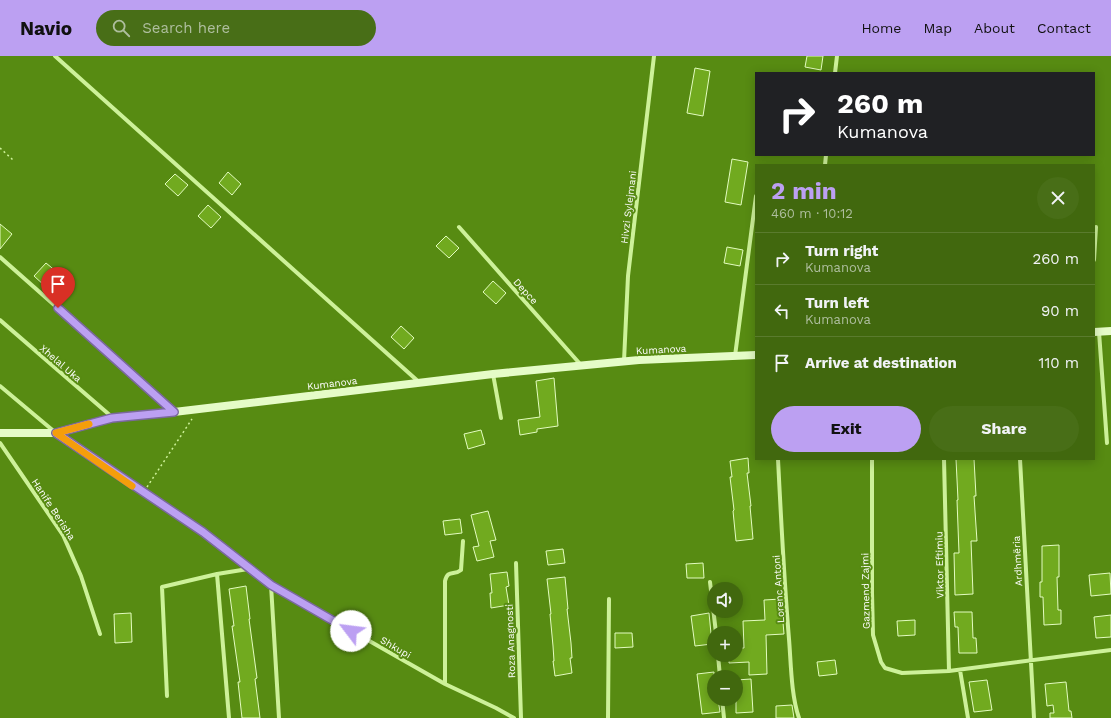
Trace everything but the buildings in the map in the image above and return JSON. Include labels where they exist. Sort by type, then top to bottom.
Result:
[{"type":"main road","points":[[1097,332],[1111,331]]},
{"type":"main road","name":"Kumanova","points":[[0,433],[56,433],[112,418],[493,374],[624,361],[755,355]]},
{"type":"street","points":[[55,56],[420,383]]},
{"type":"street","name":"Hivzi Sylejmani","points":[[624,361],[628,276],[654,56]]},
{"type":"street","points":[[835,72],[837,56]]},
{"type":"street","points":[[735,356],[755,204]]},
{"type":"street","points":[[1095,243],[1096,226]]},
{"type":"street","name":"Depce","points":[[459,227],[582,366]]},
{"type":"street","points":[[0,257],[174,412]]},
{"type":"street","name":"Xhelal Uka","points":[[0,320],[112,418]]},
{"type":"street","points":[[1097,332],[1107,444]]},
{"type":"street","points":[[493,374],[501,418]]},
{"type":"street","name":"Shkupi","points":[[0,386],[56,433],[203,532],[248,569],[271,585],[445,684],[514,718]]},
{"type":"street","name":"Hanife Berisha","points":[[0,443],[63,535],[81,576],[100,634]]},
{"type":"street","name":"Lorenc Antoni","points":[[778,460],[786,607],[796,711],[799,718]]},
{"type":"street","name":"Gazmend Zajmi","points":[[872,460],[873,635],[881,662],[885,668],[902,673],[949,671],[1111,650]]},
{"type":"street","name":"Viktor Eftimiu","points":[[944,460],[949,671]]},
{"type":"street","name":"Ardhmëria","points":[[1020,460],[1030,661]]},
{"type":"street","points":[[445,684],[445,581],[446,576],[450,573],[461,570],[463,541]]},
{"type":"street","name":"Roza Anagnosti","points":[[516,563],[521,718]]},
{"type":"street","points":[[167,696],[162,587],[217,574],[248,569]]},
{"type":"street","points":[[217,574],[229,718]]},
{"type":"street","points":[[271,585],[279,718]]},
{"type":"street","points":[[608,718],[609,599]]},
{"type":"street","points":[[1030,661],[1034,718]]},
{"type":"street","points":[[960,670],[968,718]]},
{"type":"street","points":[[723,706],[724,718]]},
{"type":"path","points":[[0,148],[13,160]]},
{"type":"path","points":[[143,493],[199,409]]},
{"type":"slow traffic","points":[[89,424],[56,433],[132,486]]},
{"type":"route","points":[[58,308],[174,412],[112,418],[56,433],[203,532],[271,585],[351,631]]}]
